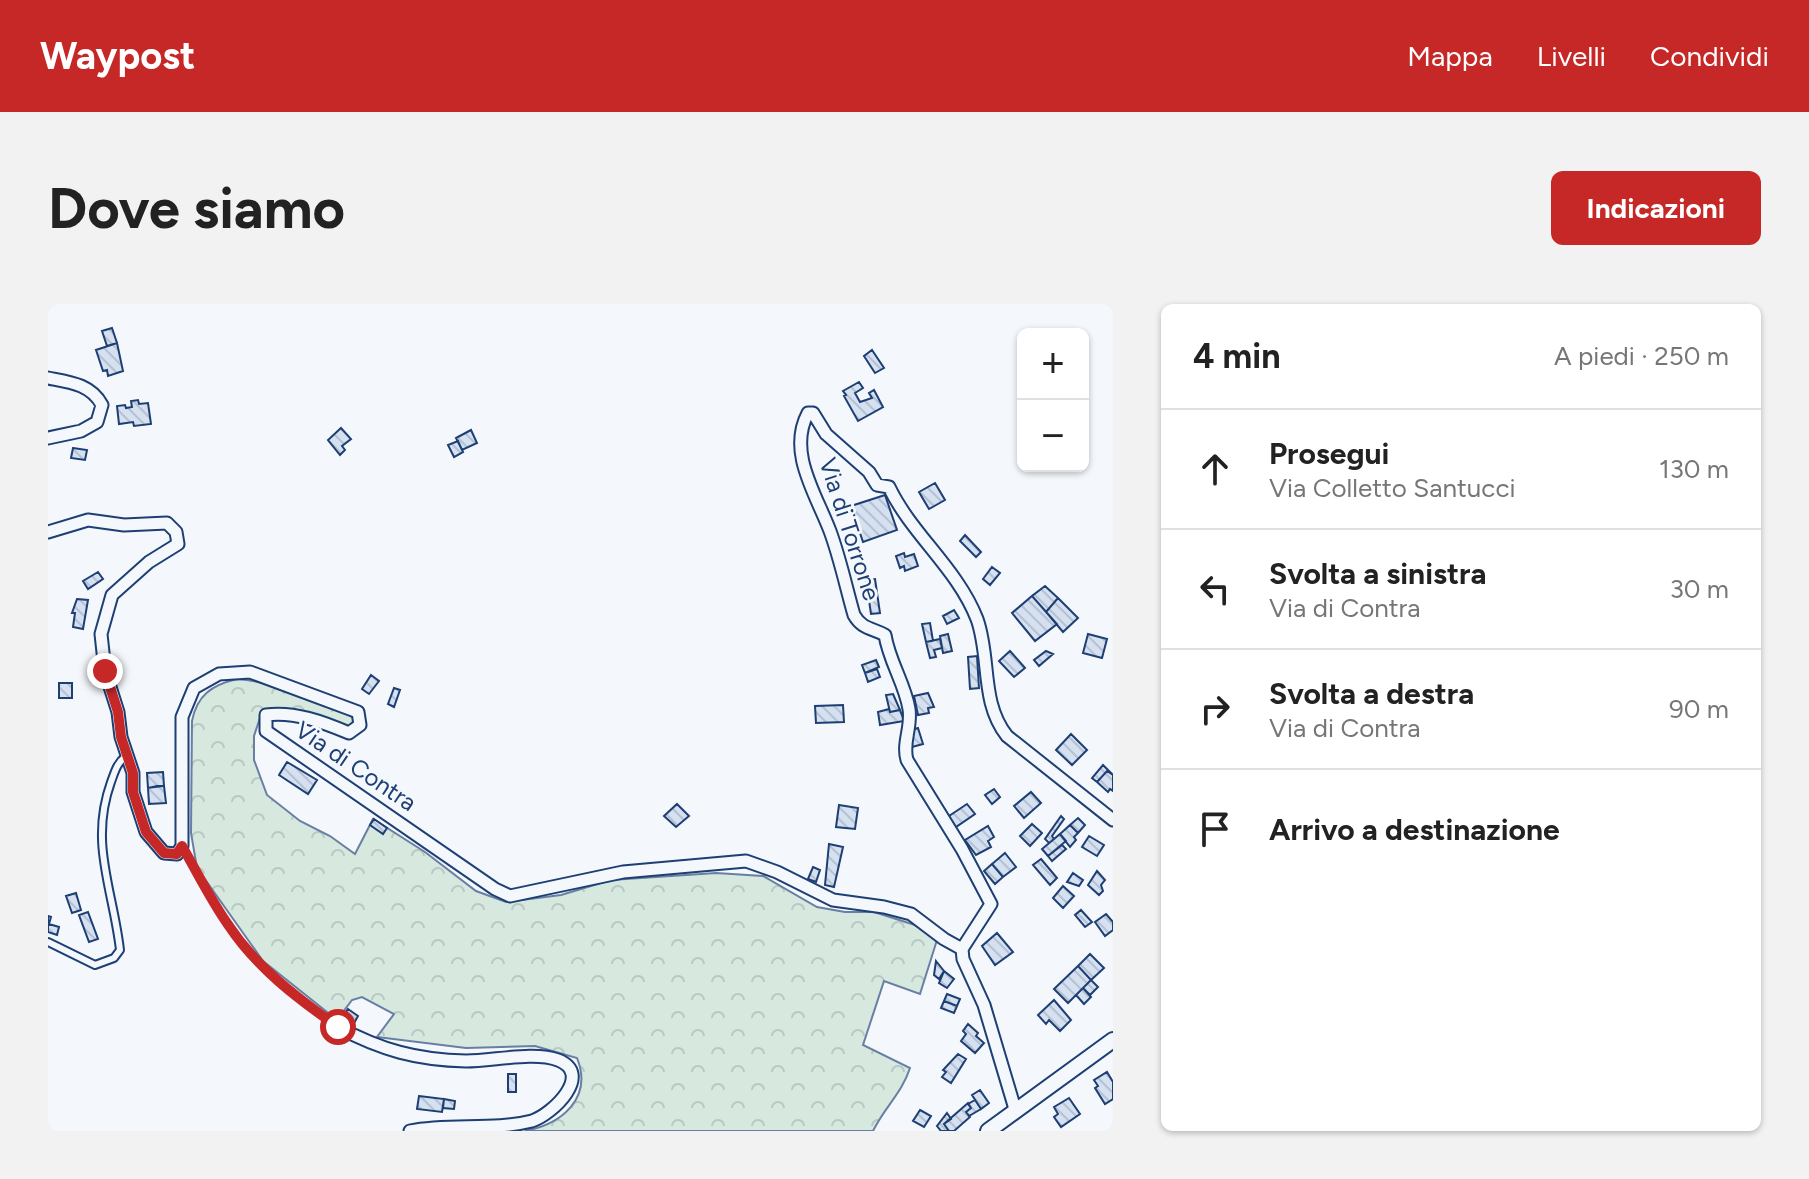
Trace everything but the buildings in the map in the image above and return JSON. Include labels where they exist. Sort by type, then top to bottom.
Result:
[{"type":"street","points":[[48,378],[79,384],[97,395],[102,405],[97,422],[81,431],[48,438]]},
{"type":"street","name":"Via di Torrone","points":[[962,949],[991,904],[962,849],[907,760],[908,706],[885,635],[869,631],[854,615],[829,527],[815,501],[799,438],[808,413],[813,413],[826,434],[869,472],[877,485],[889,487],[914,530],[946,564],[976,616],[983,640],[989,697],[998,724],[1007,736],[1113,820]]},
{"type":"street","points":[[48,532],[88,520],[124,525],[167,523],[176,532],[178,544],[149,562],[112,595],[101,634],[105,671],[133,773],[133,792],[146,832],[164,853],[177,854],[182,846]]},
{"type":"street","name":"Via di Contra","points":[[182,846],[182,717],[194,688],[219,674],[250,672],[358,712],[360,725],[349,733],[281,713],[266,715],[266,731],[495,889],[510,896],[623,872],[746,861],[777,872],[833,900],[911,914],[962,949]]},
{"type":"street","points":[[962,949],[963,959],[984,1005],[1015,1109]]},
{"type":"street","points":[[338,1027],[370,1044],[407,1055],[466,1061],[557,1059],[568,1066],[572,1075],[571,1086],[562,1100],[549,1114],[531,1122],[487,1128],[433,1127],[410,1131]]},
{"type":"street","points":[[988,1131],[1113,1040]]},
{"type":"lane","points":[[48,942],[95,965],[114,958],[120,950],[103,867],[100,834],[107,793],[118,762],[126,756]]},
{"type":"path","points":[[182,846],[229,927],[262,966],[294,996],[338,1027]]},
{"type":"green space","points":[[237,679],[298,692],[354,718],[355,725],[348,729],[307,715],[271,708],[261,715],[254,736],[254,760],[267,795],[300,821],[330,836],[355,854],[373,819],[425,852],[476,891],[506,902],[561,895],[611,880],[716,873],[763,876],[817,907],[845,912],[874,912],[915,925],[937,940],[920,994],[884,981],[863,1045],[910,1068],[873,1131],[525,1131],[551,1122],[571,1107],[581,1085],[577,1058],[535,1046],[466,1048],[377,1037],[394,1014],[362,997],[352,1000],[337,1020],[263,961],[197,868],[191,833],[192,721],[198,704],[207,692]]},
{"type":"route","points":[[105,671],[133,773],[133,792],[146,832],[164,853],[177,854],[182,846],[229,927],[262,966],[294,996],[338,1027]]}]
